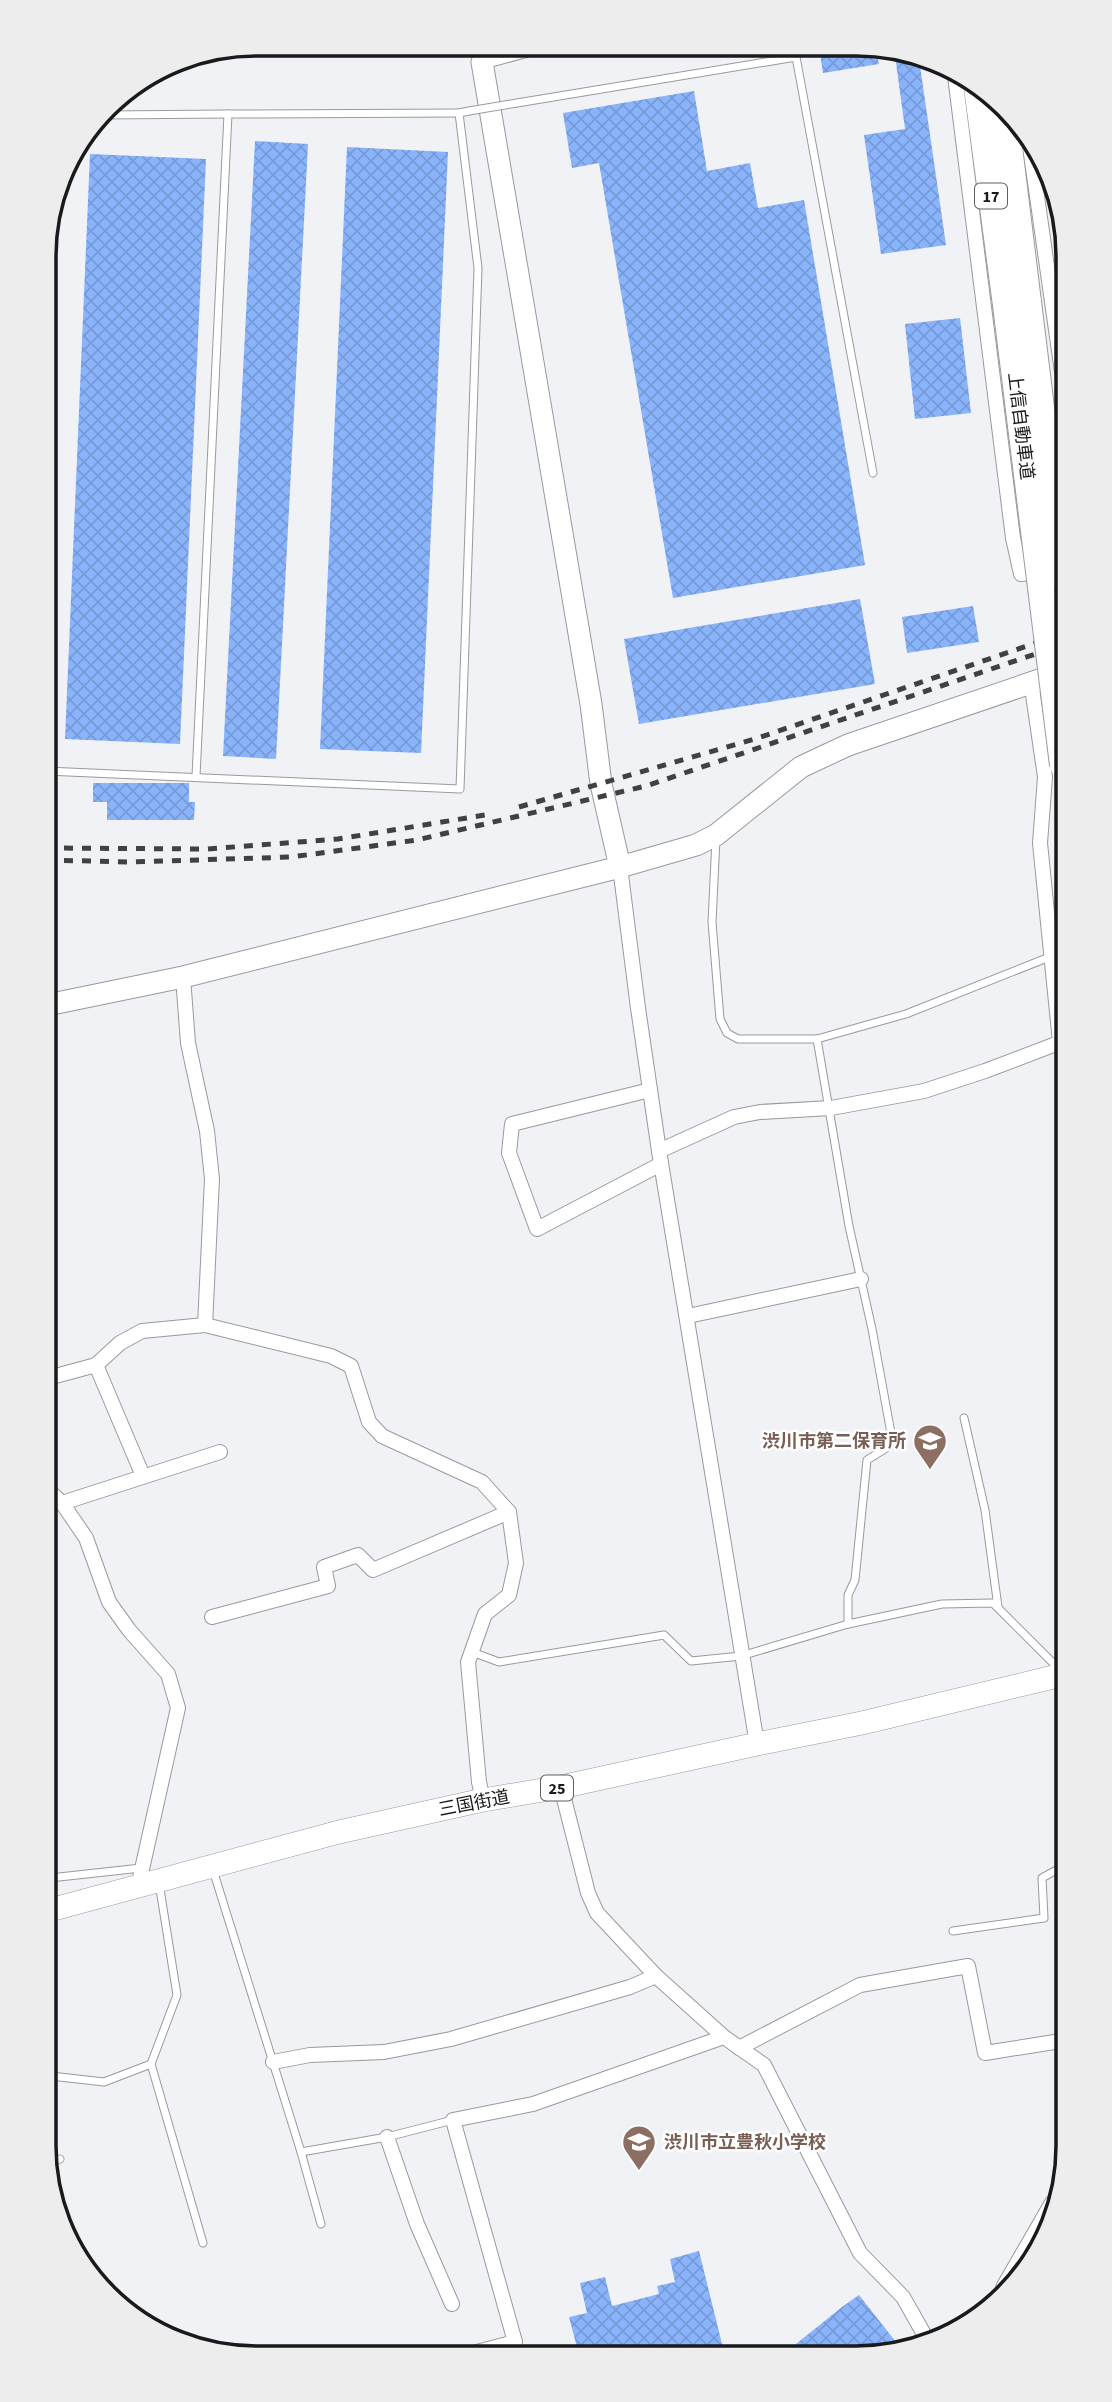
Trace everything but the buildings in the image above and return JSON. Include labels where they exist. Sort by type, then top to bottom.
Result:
[{"type":"highway","name":"上信自動車道","points":[[979,99],[1017,303],[1056,541]]},
{"type":"highway","name":"上信自動車道","points":[[1005,123],[1017,303],[1056,695]]},
{"type":"main road","name":"三国街道","points":[[56,1908],[146,1879],[212,1866],[339,1832],[862,1723],[1056,1676]]},
{"type":"street","points":[[482,56],[582,649],[601,784],[620,867],[660,1157],[757,1744]]},
{"type":"street","points":[[956,84],[1013,538],[1021,574],[1056,571]]},
{"type":"street","points":[[1032,163],[1056,330]]},
{"type":"street","points":[[56,1003],[183,977],[620,867],[696,845],[716,835],[801,767],[848,745],[1056,673]]},
{"type":"street","points":[[1031,681],[1045,777],[1040,843],[1056,990]]},
{"type":"street","points":[[183,977],[188,1043],[207,1131],[212,1178],[205,1325]]},
{"type":"street","points":[[650,1090],[512,1124],[509,1153],[537,1228],[734,1117],[760,1112],[831,1108],[924,1091],[1056,1043]]},
{"type":"street","points":[[688,1316],[861,1279]]},
{"type":"street","points":[[56,1376],[96,1366],[120,1343],[142,1331],[205,1325],[331,1356],[352,1366],[369,1422],[382,1436],[482,1482],[509,1512],[516,1563],[509,1595],[485,1614],[468,1662],[483,1800]]},
{"type":"street","points":[[96,1366],[143,1476]]},
{"type":"street","points":[[62,1503],[220,1452]]},
{"type":"street","points":[[56,1497],[86,1538],[109,1602],[129,1630],[168,1674],[177,1708],[146,1879]]},
{"type":"street","points":[[212,1617],[328,1586],[324,1567],[358,1555],[373,1570],[509,1512]]},
{"type":"street","points":[[561,1787],[588,1893],[597,1913],[656,1976],[724,2037],[764,2065],[860,2253],[903,2297],[924,2333]]},
{"type":"street","points":[[739,2048],[860,1985],[968,1966],[985,2053],[1056,2042]]},
{"type":"street","points":[[273,2062],[310,2056],[384,2052],[451,2039],[630,1987],[656,1976]]},
{"type":"street","points":[[517,2346],[453,2120],[533,2104],[724,2037]]},
{"type":"street","points":[[387,2137],[417,2224],[452,2304]]},
{"type":"lane","points":[[115,115],[459,113],[796,57],[873,473]]},
{"type":"lane","points":[[56,771],[460,789],[478,268],[459,113]]},
{"type":"lane","points":[[196,776],[228,114]]},
{"type":"lane","points":[[716,835],[712,922],[720,1019],[727,1033],[738,1039],[817,1039],[906,1014],[1052,956]]},
{"type":"lane","points":[[817,1039],[831,1108],[849,1226],[893,1444],[867,1460],[855,1580],[848,1595],[848,1624]]},
{"type":"lane","points":[[964,1419],[985,1510],[998,1608]]},
{"type":"lane","points":[[472,1652],[499,1662],[664,1635],[691,1661],[741,1656],[848,1624],[942,1604],[993,1603],[1056,1665]]},
{"type":"lane","points":[[212,1866],[321,2224]]},
{"type":"lane","points":[[953,1931],[1044,1918],[1042,1878],[1056,1870]]},
{"type":"lane","points":[[56,1878],[146,1879],[177,1995],[151,2064],[202,2243]]},
{"type":"lane","points":[[56,2077],[104,2082],[151,2064]]},
{"type":"lane","points":[[301,2152],[387,2137],[453,2120]]},
{"type":"lane","points":[[57,2160],[61,2159]]},
{"type":"railway","points":[[519,807],[758,738],[1056,636]]},
{"type":"railway","points":[[56,860],[131,862],[291,857],[417,840],[646,786],[1056,647]]},
{"type":"railway","points":[[56,848],[207,849],[338,839],[485,815]]},
{"type":"place","name":"渋川市第二保育所","points":[[930,1471]]},
{"type":"place","name":"渋川市立豊秋小学校","points":[[639,2172]]}]
